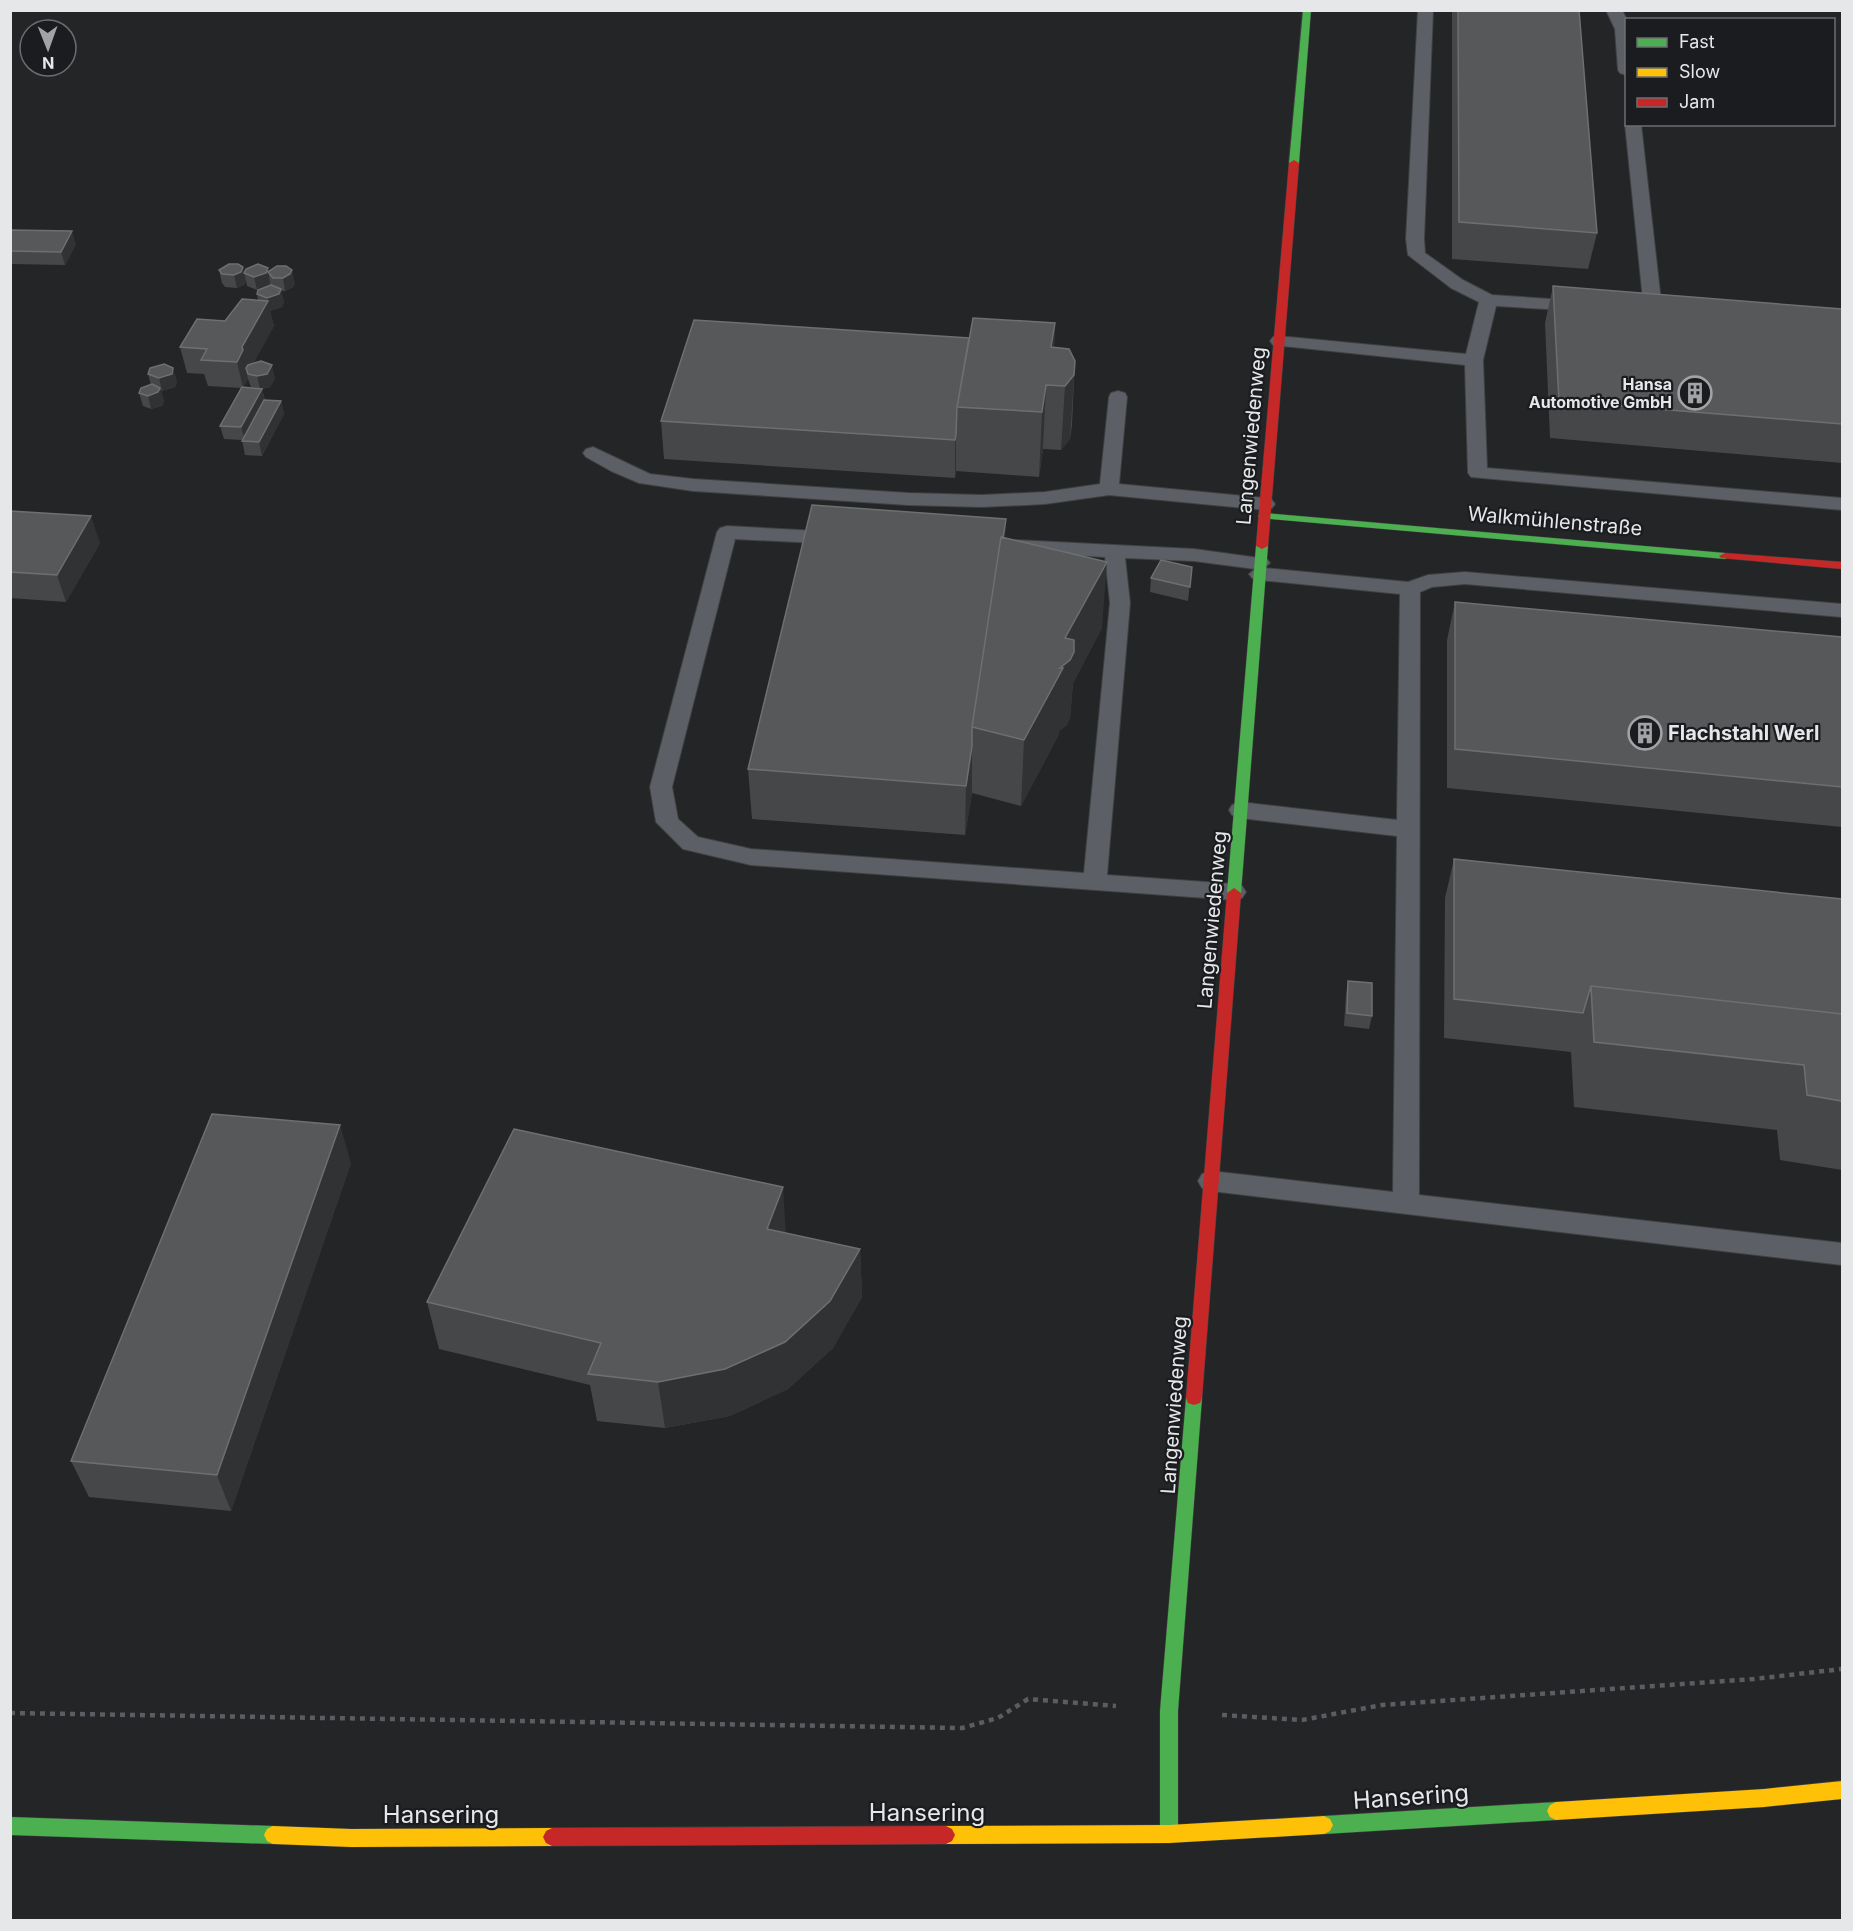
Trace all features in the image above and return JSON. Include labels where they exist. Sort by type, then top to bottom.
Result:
[{"type":"street","name":"Langenwiedenweg","points":[[1170,1834],[1169,1711],[1264,510],[1307,10]]},
{"type":"street","name":"Walkmühlenstraße","points":[[1264,510],[1842,566]]},
{"type":"street","name":"Hansering","points":[[10,1826],[351,1838],[1170,1834],[1764,1798],[1842,1790]]},
{"type":"lane","points":[[1426,10],[1415,238],[1417,255],[1457,284],[1488,300],[1598,307]]},
{"type":"lane","points":[[1613,10],[1621,23],[1625,61]]},
{"type":"lane","points":[[1632,126],[1653,310]]},
{"type":"lane","points":[[1488,300],[1474,360],[1478,473],[1842,504]]},
{"type":"lane","points":[[1631,309],[1676,313]]},
{"type":"lane","points":[[1279,341],[1474,360]]},
{"type":"lane","points":[[1109,489],[1118,397]]},
{"type":"lane","points":[[593,453],[646,479],[693,485],[908,499],[982,501],[1045,498],[1109,489],[1264,510]]},
{"type":"lane","points":[[856,539],[727,532],[661,787],[667,822],[691,843],[751,857],[1234,892]]},
{"type":"lane","points":[[997,545],[1194,555],[1260,568],[1410,589],[1428,581],[1465,578],[1842,610]]},
{"type":"lane","points":[[1095,881],[1120,603],[1114,551]]},
{"type":"lane","points":[[1406,1203],[1410,589]]},
{"type":"lane","points":[[1240,810],[1408,829]]},
{"type":"lane","points":[[1211,1181],[1842,1254]]},
{"type":"path","points":[[10,1713],[962,1728],[998,1718],[1029,1699],[1302,1720],[1382,1705],[1754,1679],[1842,1669]]},
{"type":"building","points":[[1458,10],[1579,10],[1597,233],[1459,222]]},
{"type":"building","points":[[10,230],[72,231],[61,252],[10,251]]},
{"type":"building","points":[[229,264],[238,264],[243,267],[241,272],[234,275],[222,274],[219,270]]},
{"type":"building","points":[[258,264],[268,268],[266,273],[254,277],[244,273],[246,269]]},
{"type":"building","points":[[277,266],[286,266],[292,270],[283,278],[273,278],[268,272]]},
{"type":"building","points":[[271,285],[281,289],[279,294],[267,298],[257,294],[258,290]]},
{"type":"building","name":"Hansa Automotive GmbH","points":[[1553,286],[1842,309],[1842,424],[1559,401]]},
{"type":"building","points":[[242,299],[268,301],[242,347],[243,350],[237,362],[201,360],[207,349],[180,347],[197,319],[225,321]]},
{"type":"building","points":[[973,318],[1055,323],[1051,347],[1069,349],[1075,361],[1074,375],[1065,386],[1046,385],[1042,412],[957,407]]},
{"type":"building","points":[[694,320],[969,338],[957,407],[955,440],[661,421]]},
{"type":"building","points":[[261,361],[272,365],[267,374],[257,376],[248,374],[246,368],[248,365]]},
{"type":"building","points":[[164,364],[173,368],[172,374],[159,378],[148,374],[150,368]]},
{"type":"building","points":[[152,384],[160,388],[158,392],[148,396],[139,393],[141,388]]},
{"type":"building","points":[[242,387],[262,389],[241,427],[220,426]]},
{"type":"building","points":[[264,400],[281,401],[259,442],[242,441]]},
{"type":"building","points":[[812,505],[1006,519],[1003,538],[1001,537],[972,727],[972,746],[966,786],[748,769]]},
{"type":"building","points":[[10,511],[91,516],[57,575],[10,572]]},
{"type":"building","points":[[1001,537],[1107,562],[1065,638],[1074,640],[1074,652],[1070,660],[1060,668],[1063,668],[1024,740],[972,727]]},
{"type":"building","points":[[1161,560],[1192,567],[1190,587],[1151,578]]},
{"type":"building","name":"Flachstahl Werl","points":[[1455,602],[1842,637],[1842,787],[1455,749]]},
{"type":"building","points":[[1454,859],[1842,899],[1842,1014],[1591,986],[1583,1013],[1454,999]]},
{"type":"building","points":[[1348,981],[1372,983],[1372,1016],[1347,1013]]},
{"type":"building","points":[[1591,986],[1842,1014],[1842,1101],[1807,1095],[1804,1065],[1594,1042]]},
{"type":"building","points":[[212,1114],[340,1125],[217,1475],[71,1461]]},
{"type":"building","points":[[514,1129],[783,1187],[767,1229],[860,1249],[830,1301],[785,1342],[725,1369],[658,1382],[588,1374],[601,1343],[427,1302]]},
{"type":"traffic: fast","points":[[1294,163],[1307,10]]},
{"type":"traffic: fast","points":[[1264,516],[1725,556]]},
{"type":"traffic: fast","points":[[1234,893],[1262,546]]},
{"type":"traffic: fast","points":[[1169,1834],[1169,1711],[1194,1398]]},
{"type":"traffic: fast","points":[[1324,1825],[1556,1811]]},
{"type":"traffic: fast","points":[[10,1826],[273,1835]]},
{"type":"traffic: slow","points":[[1556,1811],[1764,1798],[1842,1790]]},
{"type":"traffic: slow","points":[[946,1835],[1169,1834],[1324,1825]]},
{"type":"traffic: slow","points":[[273,1835],[351,1838],[552,1837]]},
{"type":"traffic: jam","points":[[1262,546],[1294,163]]},
{"type":"traffic: jam","points":[[1725,556],[1842,566]]},
{"type":"traffic: jam","points":[[1194,1398],[1234,893]]},
{"type":"traffic: jam","points":[[552,1837],[946,1835]]},
{"type":"place","name":"Hansa Automotive GmbH","points":[[1695,393]]},
{"type":"place","name":"Flachstahl Werl","points":[[1645,733]]}]
